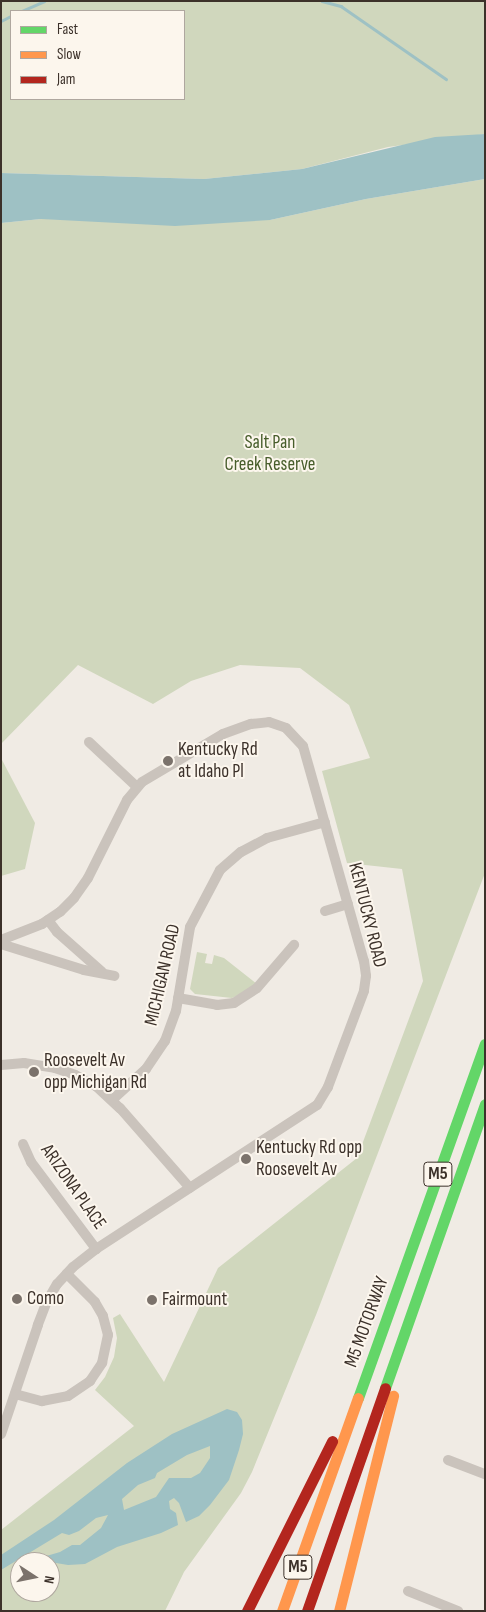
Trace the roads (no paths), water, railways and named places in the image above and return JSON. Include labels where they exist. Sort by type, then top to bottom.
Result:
[{"type":"highway","name":"M5 MOTORWAY","points":[[282,1611],[485,1044]]},
{"type":"highway","name":"M5 MOTORWAY","points":[[307,1611],[485,1104]]},
{"type":"highway","points":[[339,1611],[374,1467],[430,1260]]},
{"type":"highway","points":[[246,1611],[318,1471],[392,1303]]},
{"type":"street","name":"KENTUCKY ROAD","points":[[1,942],[48,920],[66,906],[84,885],[124,806],[137,788],[151,776],[223,734],[257,723],[275,723],[292,732],[303,746],[365,968],[365,984],[325,1094],[311,1111],[96,1249],[67,1274],[47,1301],[1,1434]]},
{"type":"street","points":[[89,742],[137,788]]},
{"type":"street","name":"MICHIGAN ROAD","points":[[112,1100],[146,1069],[160,1051],[170,1029],[178,998],[193,920],[220,870],[241,852],[267,838],[324,822]]},
{"type":"street","points":[[325,911],[348,904]]},
{"type":"street","points":[[48,920],[57,932],[102,972]]},
{"type":"street","points":[[1,942],[84,970],[102,972],[114,976]]},
{"type":"street","points":[[178,998],[216,1005],[234,1003],[258,988],[294,945]]},
{"type":"street","points":[[1,1065],[35,1064],[66,1071],[96,1086],[112,1100],[190,1188]]},
{"type":"street","name":"ARIZONA PLACE","points":[[23,1144],[31,1162],[96,1249]]},
{"type":"street","points":[[15,1394],[42,1401],[68,1396],[90,1381],[102,1363],[108,1336],[103,1316],[95,1302],[67,1274]]},
{"type":"street","points":[[448,1460],[485,1474]]},
{"type":"street","points":[[408,1591],[458,1611]]},
{"type":"water","points":[[485,134],[485,179],[366,199],[270,220],[175,226],[41,219],[1,223],[1,173],[204,179],[302,169],[435,137]]},
{"type":"water","points":[[227,1409],[237,1412],[242,1420],[243,1434],[229,1480],[199,1516],[186,1522],[179,1503],[174,1498],[169,1501],[170,1509],[176,1513],[178,1525],[161,1533],[117,1547],[85,1564],[60,1564],[60,1552],[72,1545],[80,1545],[101,1528],[108,1515],[96,1518],[79,1531],[69,1535],[62,1533],[31,1552],[10,1552],[10,1565],[1,1570],[1,1555],[54,1520],[127,1463],[172,1434]],"holes":[[[210,1446],[210,1458],[200,1473],[191,1478],[169,1478],[156,1497],[124,1510],[122,1499],[138,1485],[155,1478],[157,1473],[187,1455]]]},
{"type":"waterway","points":[[24,10],[44,1]]},
{"type":"waterway","points":[[322,1],[341,6],[446,79]]},
{"type":"waterway","points":[[1,21],[10,16]]},
{"type":"place","name":"Kentucky Rd at Idaho Pl","points":[[168,761]]},
{"type":"place","name":"Roosevelt Av opp Michigan Rd","points":[[34,1072]]},
{"type":"place","name":"Kentucky Rd opp Roosevelt Av","points":[[246,1159]]},
{"type":"place","name":"Como","points":[[17,1299]]},
{"type":"place","name":"Fairmount","points":[[152,1300]]},
{"type":"park label","name":"Salt Pan Creek Reserve","points":[[270,454]]}]
